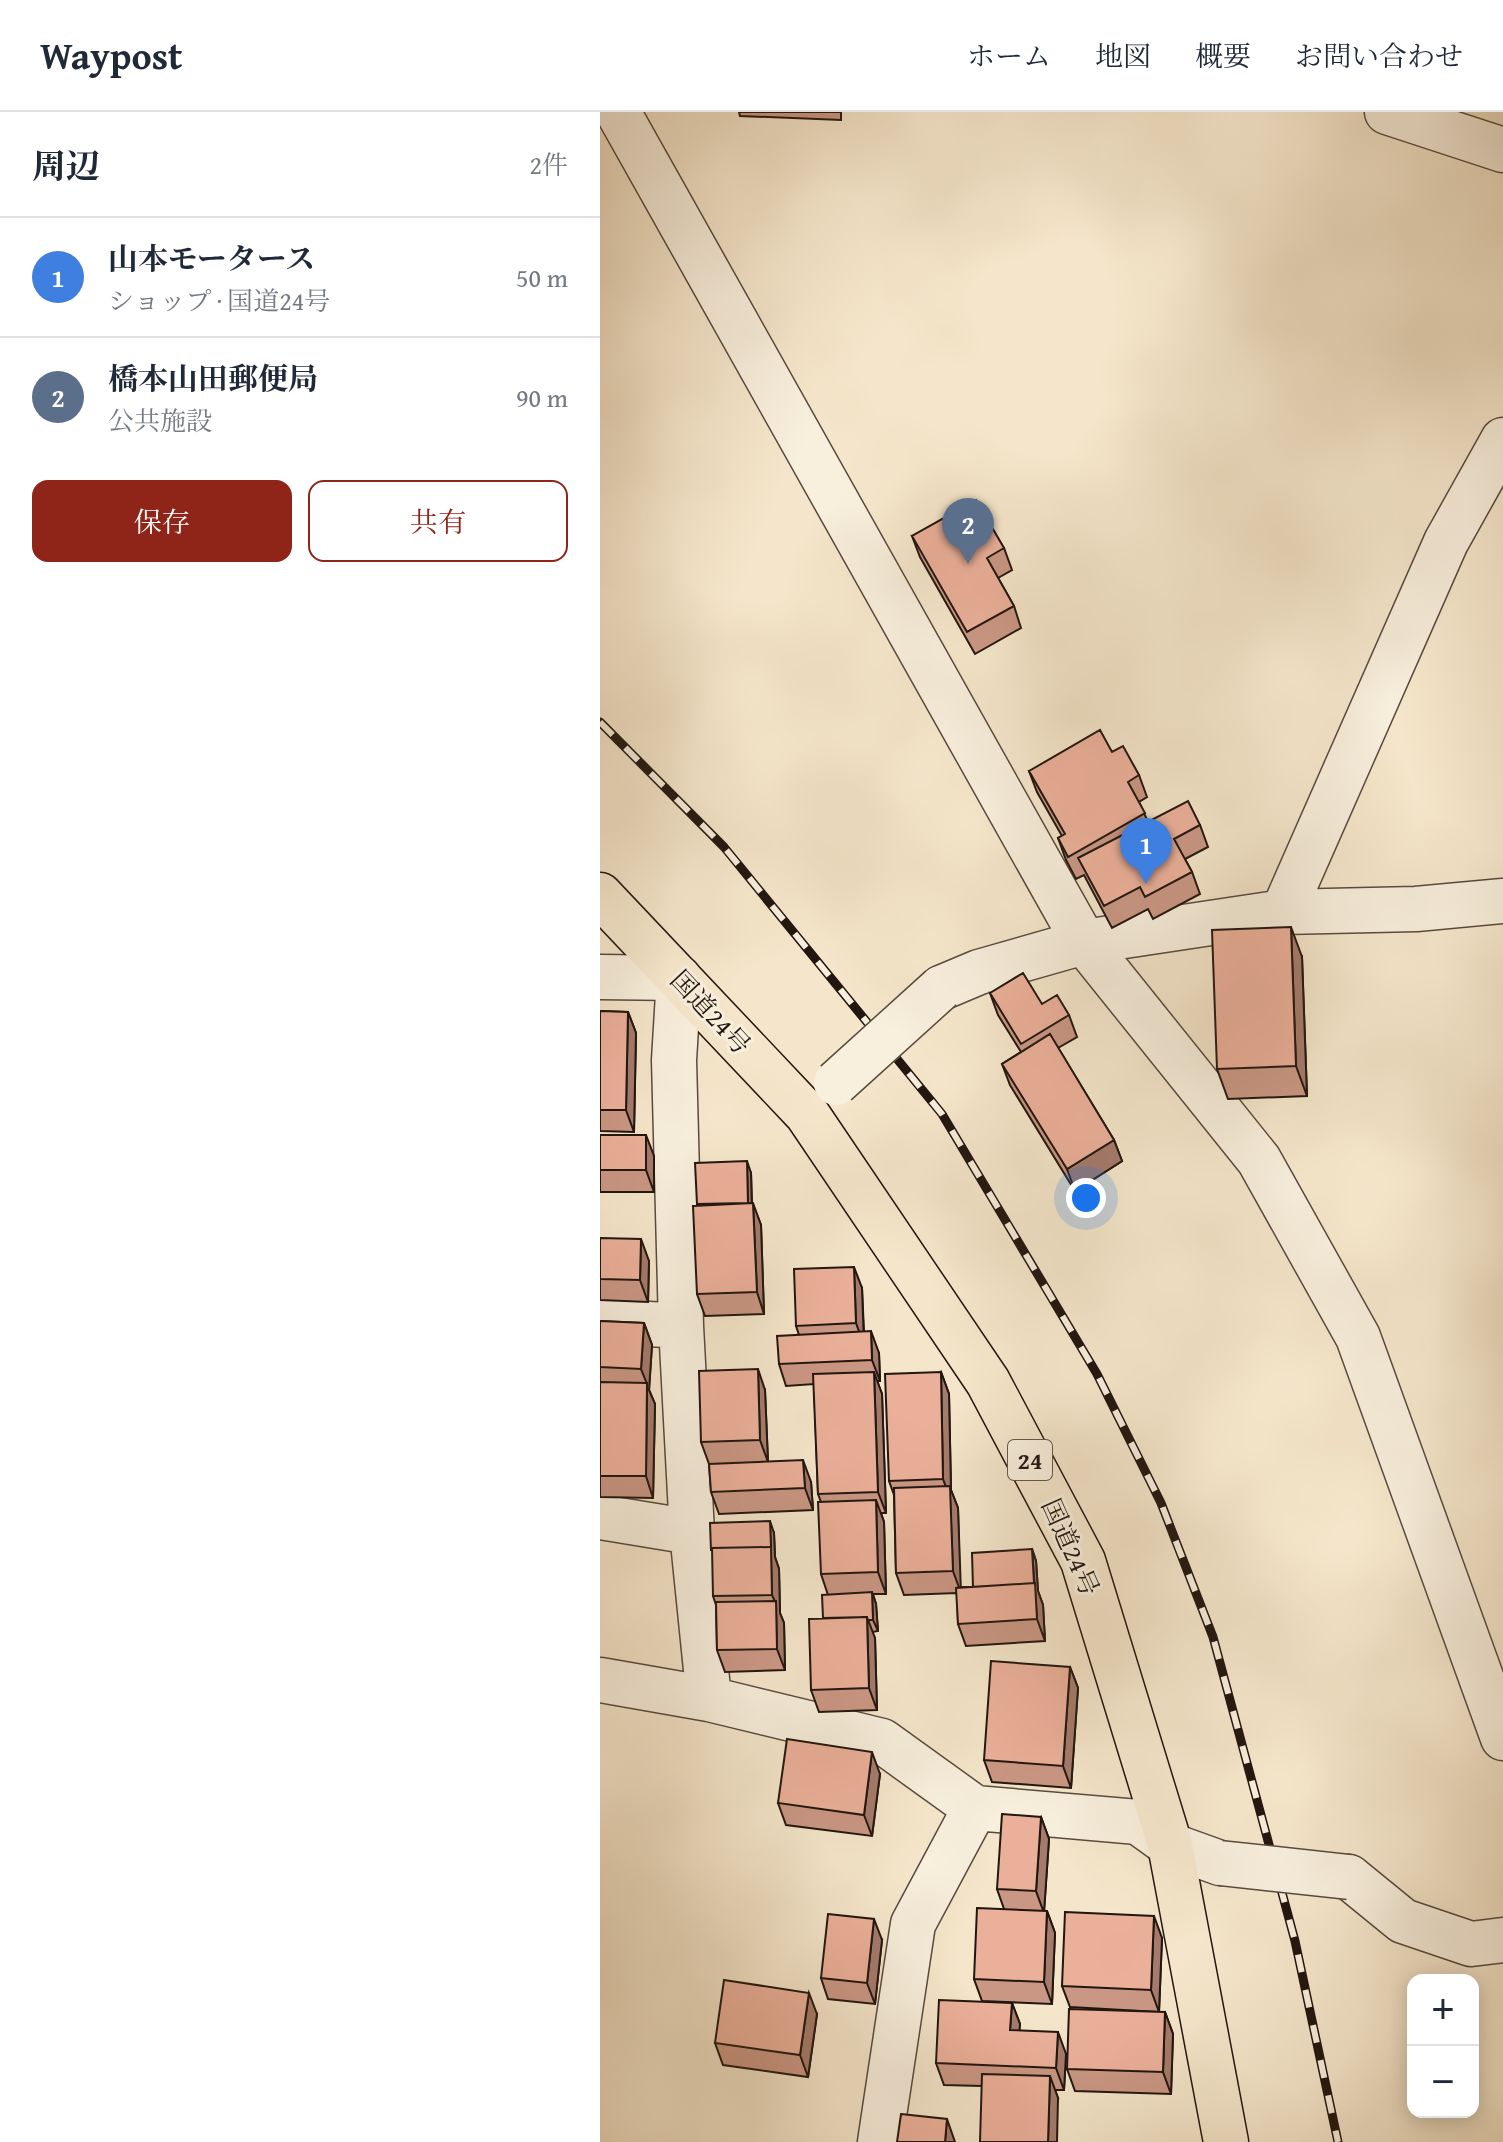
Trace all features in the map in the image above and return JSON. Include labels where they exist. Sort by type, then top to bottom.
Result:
[{"type":"highway","name":"国道24号","points":[[600,895],[679,978],[822,1099],[988,1382],[1083,1561],[1170,1845],[1226,2142]]},
{"type":"street","points":[[618,112],[1084,942],[1259,1160],[1358,1337],[1499,1716]]},
{"type":"street","points":[[1387,112],[1503,150]]},
{"type":"street","points":[[1283,912],[1446,542],[1503,440]]},
{"type":"street","points":[[822,1099],[941,988],[979,972],[1084,942],[1283,912],[1416,909],[1503,901]]},
{"type":"street","points":[[600,977],[679,978],[674,1060],[681,1326],[692,1532],[709,1699]]},
{"type":"street","points":[[600,1321],[681,1326]]},
{"type":"street","points":[[600,1517],[692,1532]]},
{"type":"street","points":[[601,1687],[709,1699],[882,1741],[975,1808],[1138,1822],[1170,1845],[1220,1863],[1349,1877],[1403,1921],[1471,1944],[1503,1940]]},
{"type":"street","points":[[880,2142],[913,1924],[975,1808]]},
{"type":"building","points":[[976,500],[1004,548],[987,558],[1014,606],[967,632],[912,536]]},
{"type":"building","points":[[1100,730],[1112,752],[1123,746],[1139,775],[1128,782],[1145,813],[1068,857],[1058,838],[1065,834],[1029,771]]},
{"type":"building","points":[[1188,801],[1200,825],[1174,839],[1192,872],[1145,897],[1140,887],[1104,906],[1078,858]]},
{"type":"building","points":[[1291,927],[1296,1066],[1217,1069],[1212,930]]},
{"type":"building","points":[[1023,973],[1042,1004],[1057,995],[1069,1015],[1021,1044],[990,993]]},
{"type":"building","points":[[600,1011],[628,1012],[626,1110],[600,1110]]},
{"type":"building","points":[[1050,1034],[1114,1140],[1067,1169],[1002,1064]]},
{"type":"building","points":[[600,1135],[646,1135],[646,1170],[600,1170]]},
{"type":"building","points":[[747,1161],[748,1203],[697,1204],[695,1163]]},
{"type":"building","points":[[753,1203],[757,1292],[697,1294],[693,1206]]},
{"type":"building","points":[[600,1238],[641,1239],[640,1280],[600,1279]]},
{"type":"building","points":[[854,1267],[856,1323],[796,1326],[794,1269]]},
{"type":"building","points":[[600,1321],[644,1323],[641,1369],[600,1367]]},
{"type":"building","points":[[871,1331],[872,1360],[779,1364],[777,1336]]},
{"type":"building","points":[[758,1369],[760,1440],[701,1442],[699,1371]]},
{"type":"building","points":[[874,1372],[878,1492],[818,1494],[813,1374]]},
{"type":"building","points":[[941,1372],[943,1479],[889,1481],[885,1374]]},
{"type":"building","points":[[600,1382],[647,1383],[646,1476],[600,1476]]},
{"type":"building","points":[[803,1460],[805,1488],[711,1492],[709,1464]]},
{"type":"building","points":[[950,1486],[953,1571],[896,1573],[894,1488]]},
{"type":"building","points":[[876,1500],[878,1572],[821,1574],[818,1502]]},
{"type":"building","points":[[770,1521],[771,1547],[712,1548],[711,1551],[710,1523]]},
{"type":"building","points":[[771,1547],[772,1595],[713,1596],[712,1548]]},
{"type":"building","points":[[1032,1549],[1034,1583],[973,1587],[972,1553]]},
{"type":"building","points":[[1035,1583],[1037,1619],[958,1624],[956,1588]]},
{"type":"building","points":[[872,1592],[873,1620],[867,1617],[823,1618],[822,1595]]},
{"type":"building","points":[[776,1601],[777,1649],[717,1650],[716,1602]]},
{"type":"building","points":[[867,1617],[869,1688],[811,1690],[809,1619]]},
{"type":"building","points":[[991,1661],[1070,1667],[1063,1766],[984,1760]]},
{"type":"building","points":[[787,1739],[872,1752],[864,1815],[778,1803]]},
{"type":"building","points":[[1002,1814],[1041,1817],[1036,1891],[997,1889]]},
{"type":"building","points":[[977,1908],[1047,1911],[1044,1982],[974,1979]]},
{"type":"building","points":[[1065,1912],[1154,1916],[1151,1990],[1062,1986]]},
{"type":"building","points":[[828,1914],[874,1919],[867,1983],[821,1978]]},
{"type":"building","points":[[724,1980],[809,1993],[800,2055],[715,2043]]},
{"type":"building","points":[[939,2000],[1012,2003],[1010,2030],[1058,2032],[1056,2068],[936,2063]]},
{"type":"building","points":[[1069,2009],[1165,2012],[1163,2072],[1067,2069]]},
{"type":"building","points":[[982,2074],[1050,2076],[1048,2142],[980,2142]]},
{"type":"building","points":[[901,2114],[947,2119],[945,2142],[897,2142]]},
{"type":"railway","points":[[600,722],[724,847],[942,1114],[1097,1374],[1161,1503],[1213,1637],[1295,1941],[1338,2142]]},
{"type":"place","name":"橋本山田郵便局","points":[[968,564]]},
{"type":"place","name":"山本モータース","points":[[1146,884]]}]
